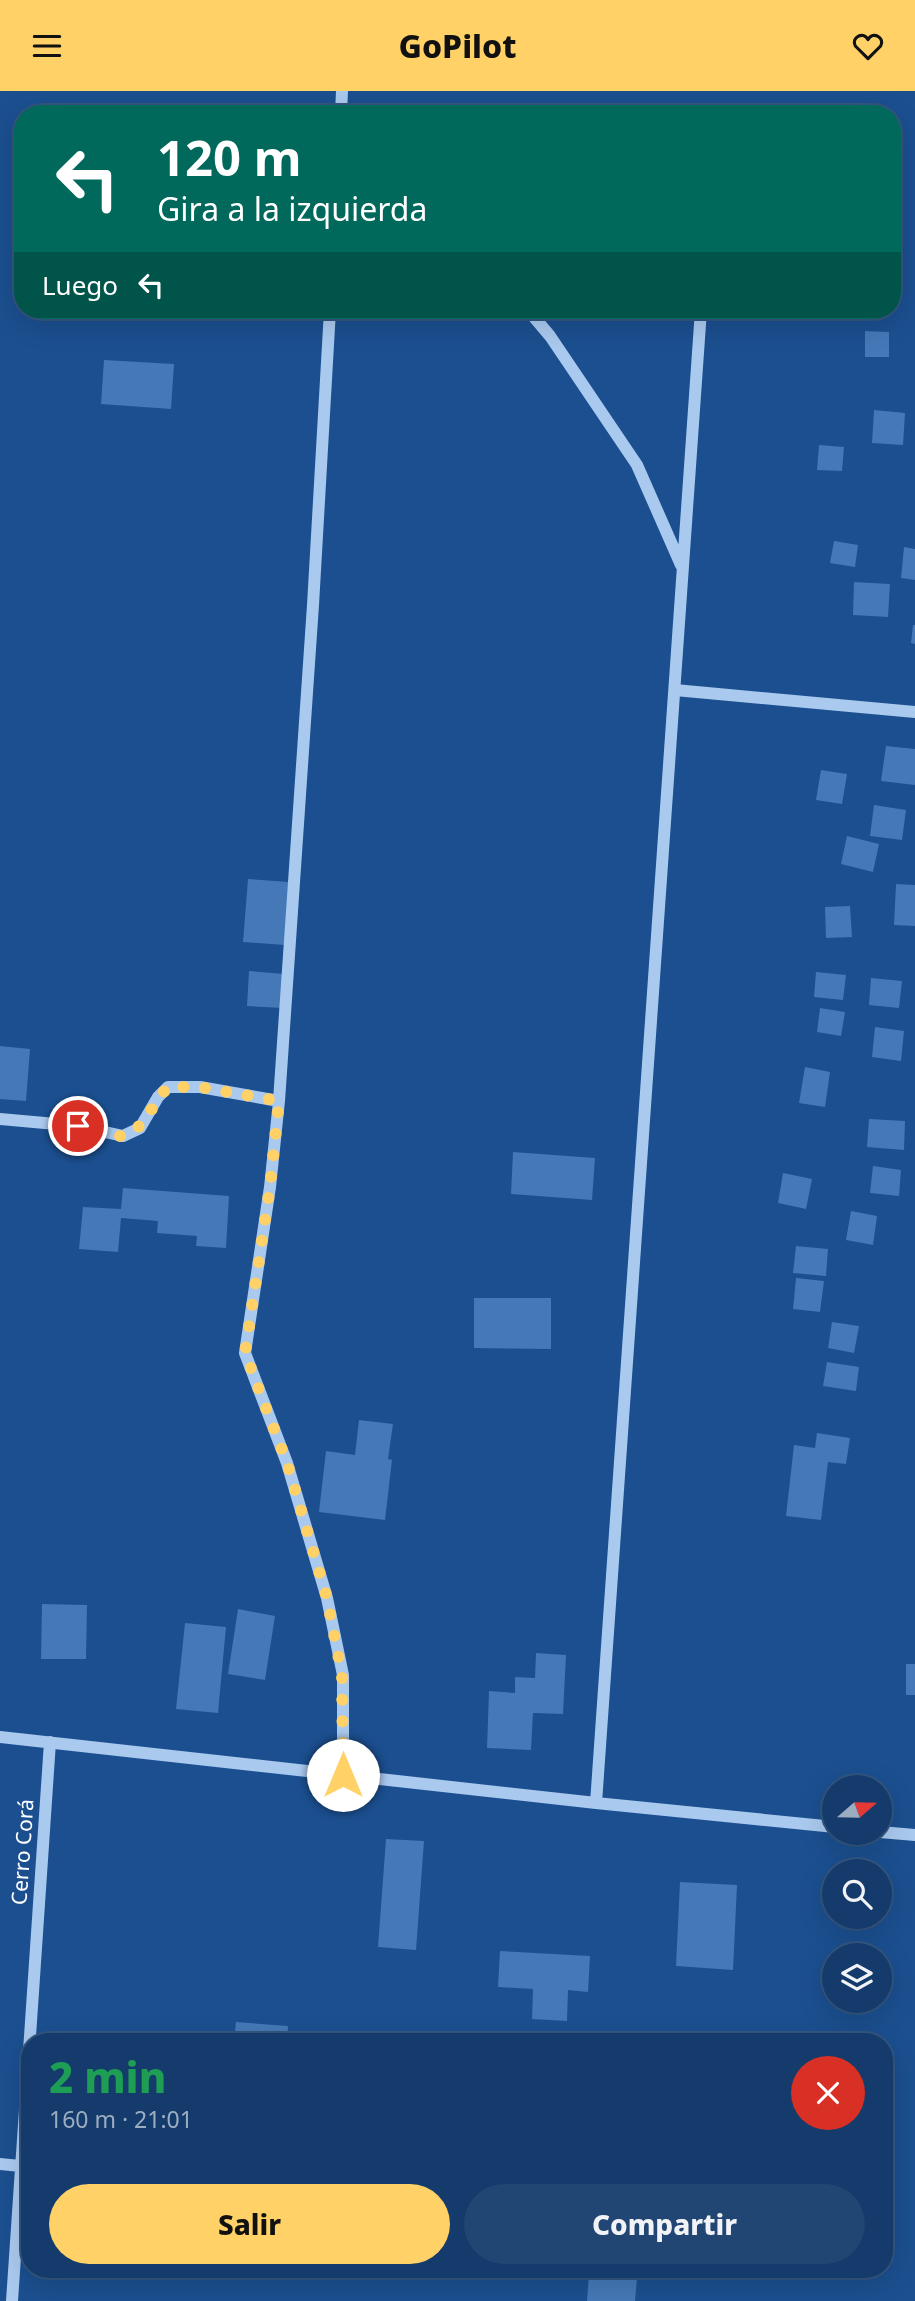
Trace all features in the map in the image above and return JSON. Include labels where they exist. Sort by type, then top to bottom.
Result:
[{"type":"street","points":[[329,319],[279,1101],[270,1187],[245,1353],[287,1463],[327,1598],[342,1675],[343,1775]]},
{"type":"street","points":[[536,319],[550,336],[637,465],[683,568]]},
{"type":"street","points":[[596,1803],[700,319]]},
{"type":"street","points":[[675,690],[915,712]]},
{"type":"street","points":[[0,1119],[78,1126],[122,1136],[140,1128],[158,1097],[168,1087],[200,1087],[279,1101]]},
{"type":"street","points":[[0,1737],[822,1826]]},
{"type":"street","name":"Cerro Corá","points":[[33,2033],[50,1742]]},
{"type":"street","points":[[892,1833],[915,1835]]},
{"type":"street","points":[[0,2164],[21,2166]]},
{"type":"street","name":"Cerro Corá","points":[[12,2301],[21,2208]]},
{"type":"building","points":[[865,331],[889,332],[889,357],[865,357]]},
{"type":"building","points":[[104,360],[174,364],[171,409],[101,404]]},
{"type":"building","points":[[874,410],[905,413],[903,445],[872,443]]},
{"type":"building","points":[[819,445],[844,447],[842,471],[817,470]]},
{"type":"building","points":[[834,541],[858,545],[855,567],[830,563]]},
{"type":"building","points":[[904,547],[915,549],[915,580],[901,578]]},
{"type":"building","points":[[854,582],[890,584],[888,617],[853,615]]},
{"type":"building","points":[[915,625],[915,644],[911,643]]},
{"type":"building","points":[[886,746],[915,749],[915,785],[881,781]]},
{"type":"building","points":[[821,770],[847,774],[842,804],[816,800]]},
{"type":"building","points":[[874,805],[906,810],[902,840],[870,836]]},
{"type":"building","points":[[847,836],[879,844],[873,872],[841,864]]},
{"type":"building","points":[[248,879],[289,882],[285,945],[243,942]]},
{"type":"building","points":[[896,884],[915,885],[915,926],[894,925]]},
{"type":"building","points":[[850,906],[852,937],[826,938],[825,907]]},
{"type":"building","points":[[249,971],[285,974],[283,1008],[247,1006]]},
{"type":"building","points":[[816,972],[846,975],[843,1000],[814,997]]},
{"type":"building","points":[[871,978],[902,981],[899,1008],[869,1005]]},
{"type":"building","points":[[820,1008],[845,1012],[841,1036],[817,1032]]},
{"type":"building","points":[[875,1027],[904,1031],[901,1061],[872,1057]]},
{"type":"building","points":[[0,1046],[30,1049],[26,1101],[0,1099]]},
{"type":"building","points":[[805,1067],[830,1072],[825,1107],[799,1103]]},
{"type":"building","points":[[869,1119],[905,1121],[904,1150],[867,1147]]},
{"type":"building","points":[[513,1152],[595,1158],[592,1200],[511,1194]]},
{"type":"building","points":[[873,1166],[901,1170],[899,1196],[870,1193]]},
{"type":"building","points":[[783,1173],[812,1179],[806,1209],[778,1203]]},
{"type":"building","points":[[123,1188],[229,1196],[226,1248],[196,1246],[197,1236],[157,1233],[158,1221],[121,1218],[118,1252],[79,1249],[83,1207],[121,1209]]},
{"type":"building","points":[[851,1211],[877,1216],[873,1245],[846,1240]]},
{"type":"building","points":[[796,1246],[828,1249],[826,1276],[793,1273]]},
{"type":"building","points":[[796,1278],[824,1281],[820,1312],[793,1309]]},
{"type":"building","points":[[474,1298],[551,1298],[551,1349],[474,1348]]},
{"type":"building","points":[[832,1322],[859,1326],[854,1353],[828,1348]]},
{"type":"building","points":[[827,1362],[859,1367],[856,1391],[823,1386]]},
{"type":"building","points":[[359,1420],[393,1424],[385,1520],[319,1512],[326,1451],[355,1455]]},
{"type":"building","points":[[817,1433],[850,1438],[846,1464],[828,1462],[821,1520],[786,1516],[794,1445],[815,1448]]},
{"type":"building","points":[[42,1604],[87,1605],[86,1659],[41,1659]]},
{"type":"building","points":[[238,1609],[275,1616],[265,1680],[228,1674]]},
{"type":"building","points":[[185,1623],[226,1627],[218,1713],[176,1709]]},
{"type":"building","points":[[536,1653],[566,1655],[563,1714],[533,1713],[531,1750],[487,1748],[489,1691],[515,1693],[515,1677],[535,1678]]},
{"type":"building","points":[[906,1664],[915,1664],[915,1695],[906,1695]]},
{"type":"building","points":[[386,1839],[424,1841],[416,1950],[378,1947]]},
{"type":"building","points":[[680,1882],[737,1885],[733,1970],[676,1966]]},
{"type":"building","points":[[500,1951],[590,1956],[588,1992],[568,1990],[567,2021],[532,2019],[533,1989],[498,1987]]},
{"type":"building","points":[[236,2022],[288,2026],[288,2033],[235,2033]]},
{"type":"building","points":[[589,2278],[637,2278],[635,2301],[587,2301]]},
{"type":"route","points":[[78,1126],[122,1136],[140,1128],[158,1097],[168,1087],[200,1087],[279,1101],[270,1187],[245,1353],[287,1463],[327,1598],[342,1675],[343,1775]]}]
